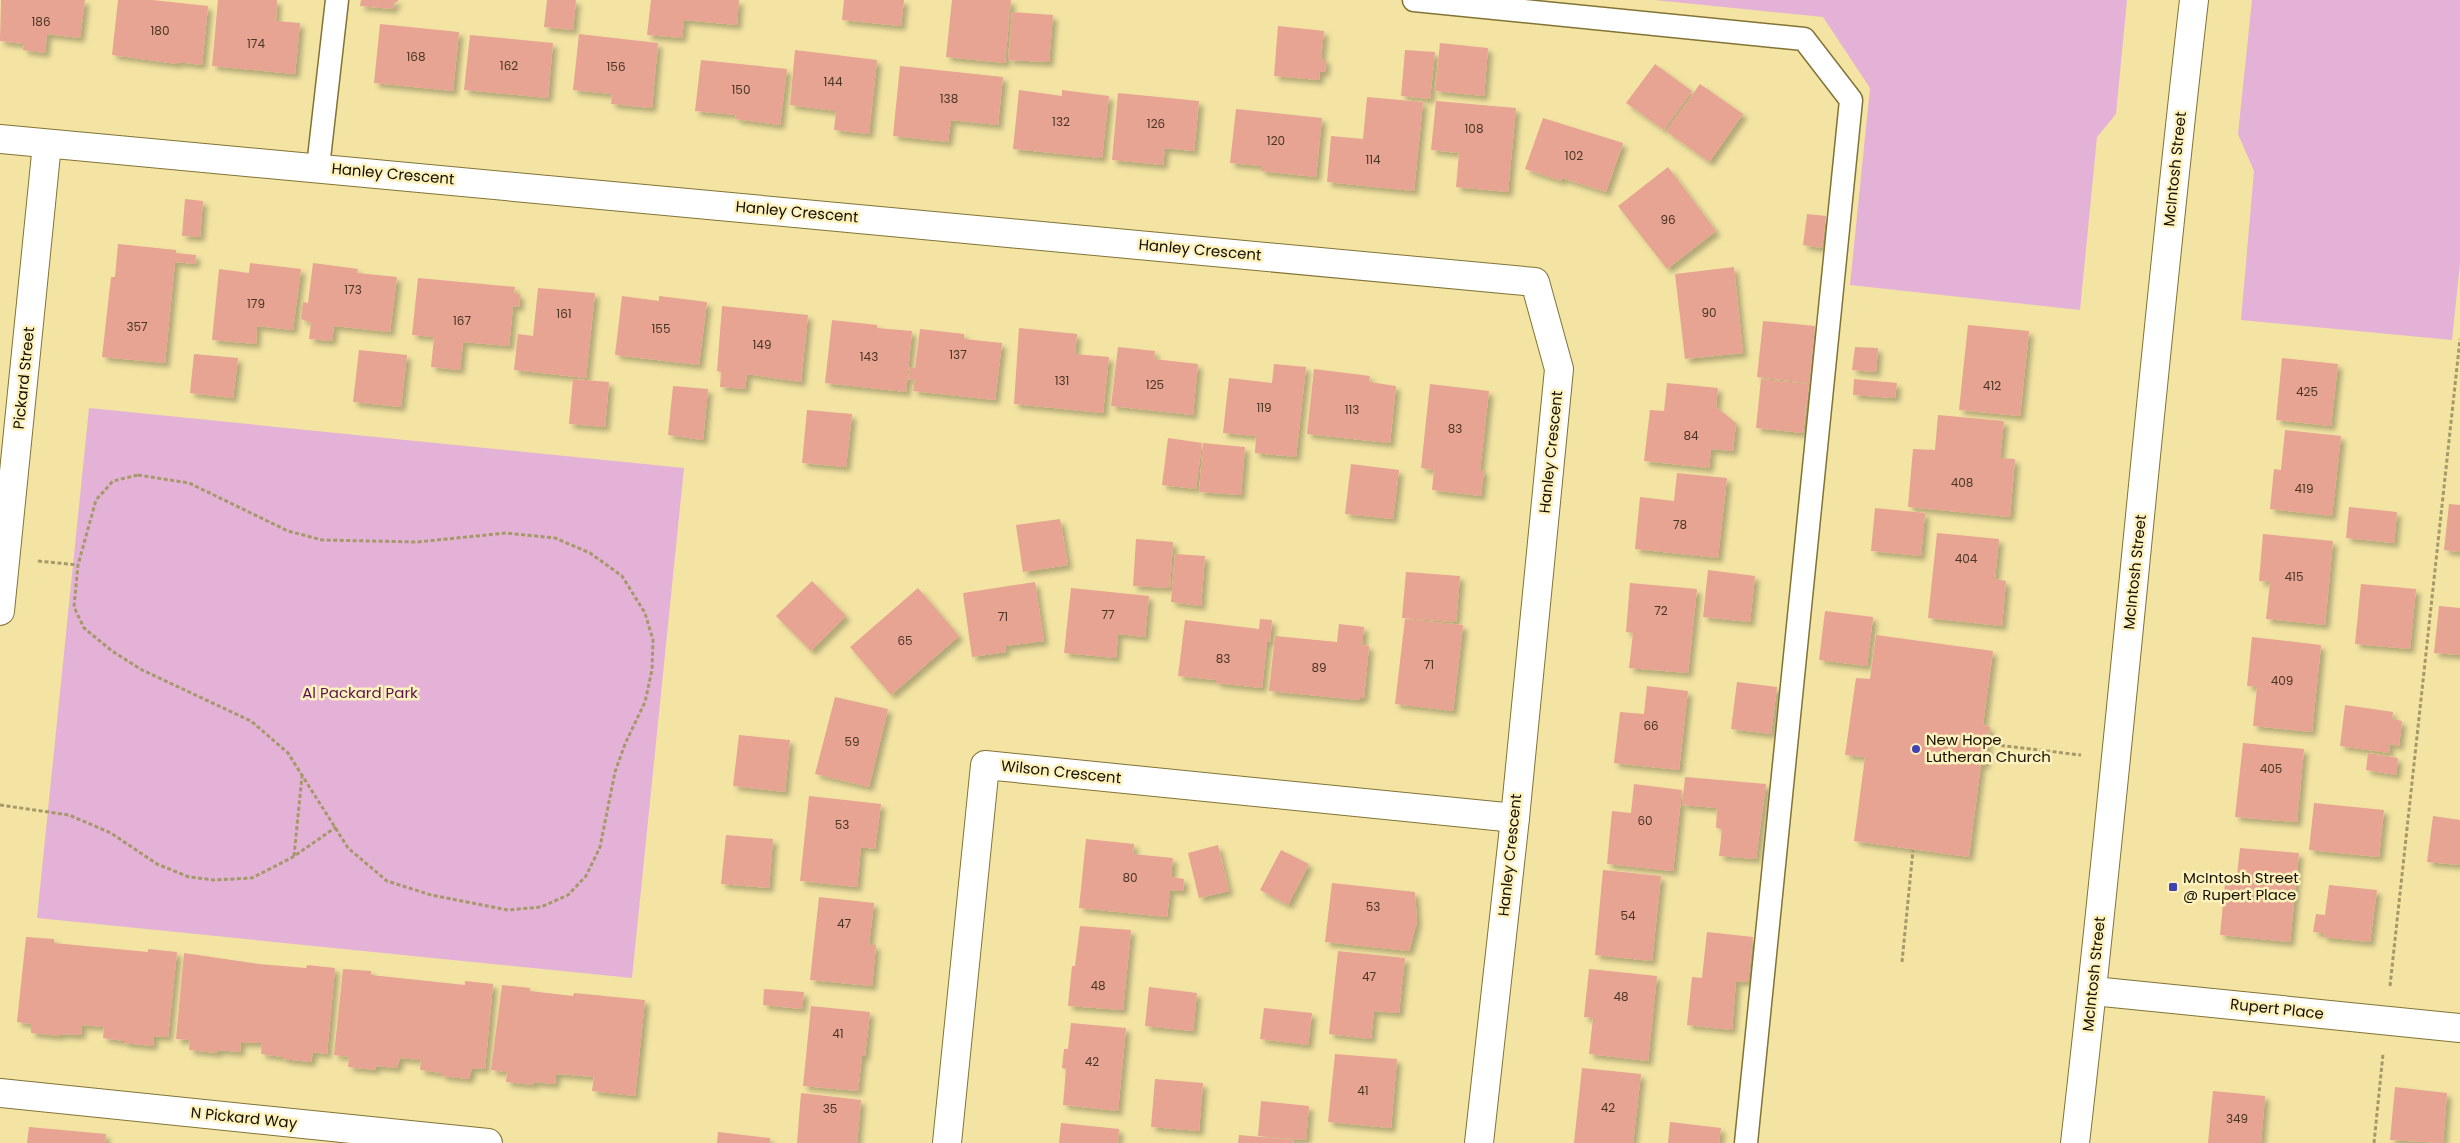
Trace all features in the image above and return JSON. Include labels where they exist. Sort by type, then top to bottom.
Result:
[{"type":"street","name":"McIntosh Street","points":[[2075,1143],[2093,991],[2175,168],[2194,0]]},
{"type":"street","name":"Hanley Crescent","points":[[0,139],[318,167],[1535,282],[1559,369],[1515,818],[1480,1143]]},
{"type":"street","name":"Pickard Street","points":[[0,611],[47,144]]},
{"type":"street","name":"Wilson Crescent","points":[[947,1143],[985,764],[1515,818]]},
{"type":"street","name":"Rupert Place","points":[[2093,991],[2460,1028]]},
{"type":"street","name":"N Pickard Way","points":[[0,1093],[488,1143]]},
{"type":"lane","points":[[318,167],[337,0]]},
{"type":"lane","points":[[1414,0],[1804,39],[1851,100],[1746,1143]]},
{"type":"path","points":[[2374,1143],[2460,339]]},
{"type":"path","points":[[138,475],[190,483],[288,531],[322,540],[417,542],[506,533],[555,538],[590,553],[622,576],[645,612],[653,640],[652,670],[645,702],[625,744],[616,772],[600,847],[586,876],[568,895],[541,907],[508,910],[431,894],[387,881],[348,848],[336,827],[288,753],[251,721],[142,670],[112,651],[84,628],[74,607],[78,565],[96,500],[113,481],[138,475]]},
{"type":"path","points":[[1988,744],[2117,759]]},
{"type":"path","points":[[294,857],[302,775]]},
{"type":"path","points":[[0,805],[69,815],[110,833],[158,864],[188,877],[214,880],[252,878],[294,857],[336,827]]},
{"type":"path","points":[[1902,962],[1913,850]]},
{"type":"green space","points":[[1655,0],[2127,0],[2116,114],[2097,137],[2080,310],[1850,285],[1870,88],[1823,17]]},
{"type":"green space","points":[[2252,0],[2460,0],[2460,263],[2452,340],[2241,320],[2254,171],[2238,134]]},
{"type":"green space","name":"Al Packard Park","points":[[89,408],[684,468],[632,978],[37,918]]},
{"type":"building","points":[[1,0],[85,0],[80,38],[47,34],[45,53],[23,50],[24,44],[0,41]]},
{"type":"building","points":[[118,0],[152,0],[208,6],[202,65],[178,62],[177,64],[112,55]]},
{"type":"building","points":[[218,0],[277,0],[276,21],[300,23],[295,74],[212,66]]},
{"type":"building","points":[[361,0],[399,0],[394,4],[393,9],[360,6]]},
{"type":"building","points":[[547,0],[576,0],[573,30],[544,27]]},
{"type":"building","points":[[651,0],[739,0],[737,25],[684,20],[682,38],[647,35]]},
{"type":"building","points":[[844,0],[904,0],[901,26],[842,20]]},
{"type":"building","points":[[952,0],[1011,0],[1005,63],[946,57]]},
{"type":"building","points":[[1012,12],[1053,15],[1049,62],[1008,60]]},
{"type":"building","points":[[380,24],[459,32],[453,91],[374,83]]},
{"type":"building","points":[[1278,26],[1324,31],[1321,59],[1326,59],[1325,72],[1320,72],[1319,80],[1274,76]]},
{"type":"building","points":[[579,34],[658,43],[652,108],[611,104],[612,94],[573,90]]},
{"type":"building","points":[[470,35],[553,43],[548,98],[464,90]]},
{"type":"building","points":[[1440,43],[1488,48],[1484,96],[1435,91]]},
{"type":"building","points":[[795,50],[877,60],[869,134],[834,130],[836,111],[790,105]]},
{"type":"building","points":[[1405,50],[1435,52],[1430,99],[1401,96]]},
{"type":"building","points":[[701,60],[787,69],[780,125],[735,119],[736,115],[695,111]]},
{"type":"building","points":[[1655,64],[1692,91],[1664,130],[1626,103]]},
{"type":"building","points":[[900,66],[1003,77],[998,125],[951,120],[948,142],[893,136]]},
{"type":"building","points":[[1700,84],[1743,114],[1709,162],[1666,131]]},
{"type":"building","points":[[1019,90],[1062,96],[1062,90],[1109,96],[1102,158],[1013,149]]},
{"type":"building","points":[[1118,93],[1199,101],[1194,151],[1165,148],[1163,165],[1112,160]]},
{"type":"building","points":[[1367,97],[1423,102],[1414,191],[1327,182],[1331,136],[1363,139]]},
{"type":"building","points":[[1436,101],[1516,108],[1508,192],[1456,187],[1459,153],[1431,150]]},
{"type":"building","points":[[1236,109],[1322,118],[1316,177],[1261,171],[1261,166],[1230,163]]},
{"type":"building","points":[[1543,118],[1623,143],[1606,192],[1562,178],[1561,181],[1525,169]]},
{"type":"building","points":[[1668,167],[1716,231],[1667,269],[1618,206]]},
{"type":"building","points":[[185,199],[203,201],[200,237],[182,236]]},
{"type":"building","points":[[1807,214],[1826,216],[1822,248],[1803,245]]},
{"type":"building","points":[[118,244],[176,250],[176,253],[196,255],[195,264],[175,262],[165,363],[102,357],[111,277],[115,277]]},
{"type":"building","points":[[250,263],[301,269],[293,330],[257,326],[256,344],[212,340],[219,269],[249,273]]},
{"type":"building","points":[[313,263],[358,269],[357,273],[397,277],[390,332],[334,326],[332,341],[309,339],[311,323],[301,319],[303,302],[308,303]]},
{"type":"building","points":[[1734,267],[1743,353],[1685,359],[1675,274]]},
{"type":"building","points":[[418,278],[515,287],[514,293],[520,294],[519,307],[513,306],[509,346],[463,342],[460,370],[431,367],[434,337],[412,335]]},
{"type":"building","points":[[538,288],[595,293],[586,378],[514,370],[518,334],[533,336]]},
{"type":"building","points":[[622,296],[659,301],[659,296],[707,302],[699,365],[615,355]]},
{"type":"building","points":[[722,306],[808,315],[801,382],[747,374],[745,389],[720,387],[721,372],[717,371]]},
{"type":"building","points":[[832,320],[877,325],[877,328],[912,331],[906,392],[825,383]]},
{"type":"building","points":[[1763,321],[1815,326],[1809,383],[1757,377]]},
{"type":"building","points":[[1968,325],[2029,331],[2020,416],[1959,410]]},
{"type":"building","points":[[1019,328],[1077,334],[1075,354],[1109,357],[1103,413],[1014,404]]},
{"type":"building","points":[[920,329],[964,334],[964,339],[1002,343],[995,400],[913,391],[915,380],[908,379],[910,367],[915,368]]},
{"type":"building","points":[[1118,347],[1155,351],[1154,359],[1198,364],[1193,415],[1111,406]]},
{"type":"building","points":[[1855,347],[1878,348],[1876,372],[1852,370]]},
{"type":"building","points":[[359,350],[407,355],[401,407],[353,402]]},
{"type":"building","points":[[194,354],[238,358],[233,398],[190,393]]},
{"type":"building","points":[[2282,358],[2338,364],[2331,426],[2276,420]]},
{"type":"building","points":[[1274,364],[1306,367],[1296,457],[1255,453],[1256,436],[1223,433],[1229,378],[1272,383]]},
{"type":"building","points":[[1314,369],[1370,376],[1369,382],[1396,386],[1390,443],[1307,434]]},
{"type":"building","points":[[573,379],[609,382],[605,427],[569,424]]},
{"type":"building","points":[[1761,379],[1809,384],[1803,433],[1756,428]]},
{"type":"building","points":[[1854,379],[1897,383],[1895,398],[1853,395]]},
{"type":"building","points":[[1667,383],[1718,388],[1716,407],[1736,423],[1733,451],[1711,449],[1709,468],[1644,461],[1650,410],[1664,411]]},
{"type":"building","points":[[1430,384],[1489,391],[1480,470],[1484,470],[1481,496],[1432,490],[1434,470],[1421,468]]},
{"type":"building","points":[[673,386],[708,389],[703,440],[668,435]]},
{"type":"building","points":[[807,410],[852,414],[846,467],[802,463]]},
{"type":"building","points":[[1938,415],[2004,421],[2000,458],[2015,459],[2010,517],[1908,507],[1913,449],[1935,450]]},
{"type":"building","points":[[2285,430],[2341,436],[2332,516],[2270,509],[2274,469],[2281,470]]},
{"type":"building","points":[[1168,438],[1202,443],[1196,489],[1162,485]]},
{"type":"building","points":[[1203,443],[1245,447],[1241,495],[1199,492]]},
{"type":"building","points":[[1351,464],[1399,470],[1393,519],[1345,514]]},
{"type":"building","points":[[1677,473],[1727,478],[1718,558],[1635,549],[1640,497],[1674,501]]},
{"type":"building","points":[[2449,504],[2460,505],[2460,552],[2444,550]]},
{"type":"building","points":[[2349,507],[2397,512],[2394,543],[2346,538]]},
{"type":"building","points":[[1875,508],[1925,513],[1921,556],[1871,551]]},
{"type":"building","points":[[1060,519],[1068,565],[1023,572],[1016,525]]},
{"type":"building","points":[[1937,533],[1999,539],[1995,579],[2006,581],[2002,626],[1928,618]]},
{"type":"building","points":[[2263,534],[2333,541],[2325,625],[2266,619],[2270,582],[2259,581]]},
{"type":"building","points":[[1136,539],[1173,542],[1170,588],[1133,586]]},
{"type":"building","points":[[1175,554],[1205,556],[1201,606],[1171,602]]},
{"type":"building","points":[[1708,570],[1755,576],[1750,622],[1703,617]]},
{"type":"building","points":[[1406,572],[1460,576],[1456,622],[1402,618]]},
{"type":"building","points":[[812,581],[846,616],[811,651],[776,616]]},
{"type":"building","points":[[1035,582],[1044,641],[1005,646],[1006,652],[972,657],[963,593]]},
{"type":"building","points":[[1630,583],[1697,589],[1688,673],[1629,668],[1633,633],[1626,632]]},
{"type":"building","points":[[2361,584],[2416,589],[2410,649],[2355,644]]},
{"type":"building","points":[[918,588],[959,636],[891,695],[850,647]]},
{"type":"building","points":[[1071,588],[1149,596],[1145,637],[1118,634],[1116,658],[1064,653]]},
{"type":"building","points":[[2439,606],[2460,608],[2460,655],[2434,653]]},
{"type":"building","points":[[1825,611],[1873,617],[1867,666],[1819,660]]},
{"type":"building","points":[[1260,619],[1272,620],[1270,642],[1267,642],[1262,688],[1216,683],[1216,680],[1178,676],[1185,620],[1259,629]]},
{"type":"building","points":[[1405,619],[1463,625],[1453,711],[1395,704]]},
{"type":"building","points":[[1339,624],[1364,627],[1362,645],[1369,646],[1364,698],[1359,700],[1269,691],[1275,636],[1337,642]]},
{"type":"building","name":"New Hope Lutheran Church","points":[[1876,635],[1993,651],[1983,725],[1990,727],[1985,765],[1981,764],[1969,857],[1854,841],[1865,757],[1845,755],[1856,678],[1870,679]]},
{"type":"building","points":[[2252,637],[2321,645],[2312,732],[2253,726],[2257,687],[2247,686]]},
{"type":"building","points":[[1737,682],[1777,687],[1771,734],[1731,729]]},
{"type":"building","points":[[1647,686],[1688,691],[1679,770],[1614,763],[1620,712],[1644,714]]},
{"type":"building","points":[[835,697],[888,709],[869,787],[815,774]]},
{"type":"building","points":[[2345,705],[2393,712],[2392,719],[2402,721],[2399,746],[2390,744],[2389,753],[2340,746]]},
{"type":"building","points":[[739,735],[790,740],[785,792],[733,786]]},
{"type":"building","points":[[2243,743],[2304,749],[2297,822],[2235,817]]},
{"type":"building","points":[[2368,753],[2398,758],[2396,775],[2366,770]]},
{"type":"building","points":[[1685,777],[1766,784],[1756,859],[1719,856],[1722,829],[1716,828],[1717,808],[1682,805]]},
{"type":"building","points":[[1634,784],[1682,790],[1673,871],[1607,864],[1612,811],[1631,813]]},
{"type":"building","points":[[809,796],[881,804],[875,849],[861,847],[857,887],[800,881]]},
{"type":"building","points":[[2314,803],[2384,810],[2379,857],[2309,850]]},
{"type":"building","points":[[2433,816],[2460,820],[2460,865],[2427,862]]},
{"type":"building","points":[[726,835],[773,839],[769,888],[721,884]]},
{"type":"building","points":[[1086,839],[1134,844],[1133,854],[1173,858],[1171,877],[1184,879],[1183,891],[1170,890],[1167,917],[1079,908]]},
{"type":"building","points":[[1218,845],[1229,891],[1199,898],[1188,853]]},
{"type":"building","points":[[2240,848],[2299,853],[2290,942],[2220,935],[2225,883],[2236,884]]},
{"type":"building","points":[[1281,850],[1309,864],[1288,905],[1260,890]]},
{"type":"building","points":[[1603,870],[1661,876],[1652,961],[1595,955]]},
{"type":"building","points":[[1332,883],[1415,892],[1417,922],[1409,951],[1325,942]]},
{"type":"building","points":[[2329,885],[2377,890],[2370,942],[2323,937],[2323,933],[2313,932],[2316,914],[2325,915]]},
{"type":"building","points":[[819,897],[874,903],[869,945],[876,945],[872,986],[810,980]]},
{"type":"building","points":[[1080,926],[1131,930],[1123,1010],[1068,1006],[1072,966],[1075,966]]},
{"type":"building","points":[[1707,932],[1753,937],[1748,982],[1736,981],[1732,1030],[1687,1025],[1692,977],[1702,978]]},
{"type":"building","points":[[26,937],[54,939],[54,943],[148,952],[148,949],[177,952],[168,1037],[154,1036],[153,1046],[124,1043],[124,1041],[103,1038],[104,1027],[82,1025],[81,1035],[60,1034],[60,1036],[31,1033],[31,1024],[17,1022]]},
{"type":"building","points":[[1338,951],[1405,958],[1399,1013],[1374,1011],[1371,1039],[1329,1034]]},
{"type":"building","points":[[184,953],[259,964],[306,968],[307,965],[335,968],[327,1054],[313,1052],[311,1062],[283,1059],[283,1057],[261,1054],[262,1043],[241,1042],[240,1052],[218,1050],[218,1053],[189,1050],[190,1040],[176,1039]]},
{"type":"building","points":[[343,969],[371,971],[371,975],[465,985],[465,981],[493,984],[485,1069],[472,1068],[469,1079],[442,1076],[442,1073],[420,1070],[421,1060],[400,1058],[397,1068],[376,1066],[375,1070],[348,1067],[349,1057],[334,1055]]},
{"type":"building","points":[[1589,969],[1657,976],[1648,1061],[1589,1054],[1593,1018],[1584,1017]]},
{"type":"building","points":[[502,985],[530,988],[530,991],[573,996],[574,993],[645,1000],[635,1096],[592,1091],[594,1077],[559,1074],[556,1075],[555,1084],[534,1082],[534,1085],[506,1082],[507,1072],[491,1070]]},
{"type":"building","points":[[1149,987],[1197,993],[1193,1031],[1145,1026]]},
{"type":"building","points":[[764,989],[804,992],[802,1009],[763,1005]]},
{"type":"building","points":[[811,1006],[870,1012],[865,1056],[862,1056],[858,1091],[803,1086]]},
{"type":"building","points":[[1264,1008],[1312,1013],[1308,1045],[1260,1039]]},
{"type":"building","points":[[1071,1023],[1126,1028],[1118,1111],[1063,1105],[1066,1069],[1062,1068],[1064,1049],[1068,1049]]},
{"type":"building","points":[[1335,1054],[1397,1059],[1391,1128],[1328,1122]]},
{"type":"building","points":[[1582,1068],[1641,1074],[1633,1143],[1574,1143]]},
{"type":"building","points":[[1155,1079],[1203,1083],[1199,1131],[1151,1127]]},
{"type":"building","points":[[2395,1087],[2447,1093],[2443,1143],[2390,1140]]},
{"type":"building","points":[[2213,1091],[2265,1096],[2261,1143],[2208,1143]]},
{"type":"building","points":[[801,1093],[861,1100],[857,1143],[797,1143]]},
{"type":"building","points":[[1261,1101],[1309,1106],[1306,1140],[1258,1136]]},
{"type":"building","points":[[1670,1122],[1721,1128],[1719,1143],[1668,1143]]},
{"type":"building","points":[[1061,1123],[1119,1129],[1118,1143],[1059,1143]]},
{"type":"building","points":[[29,1127],[106,1134],[105,1143],[27,1143]]},
{"type":"building","points":[[718,1132],[770,1138],[770,1143],[717,1143]]},
{"type":"building","points":[[1239,1135],[1294,1140],[1293,1143],[1238,1143]]},
{"type":"place","name":"New Hope Lutheran Church","points":[[1916,749]]},
{"type":"place","name":"McIntosh Street @ Rupert Place","points":[[2173,887]]}]
